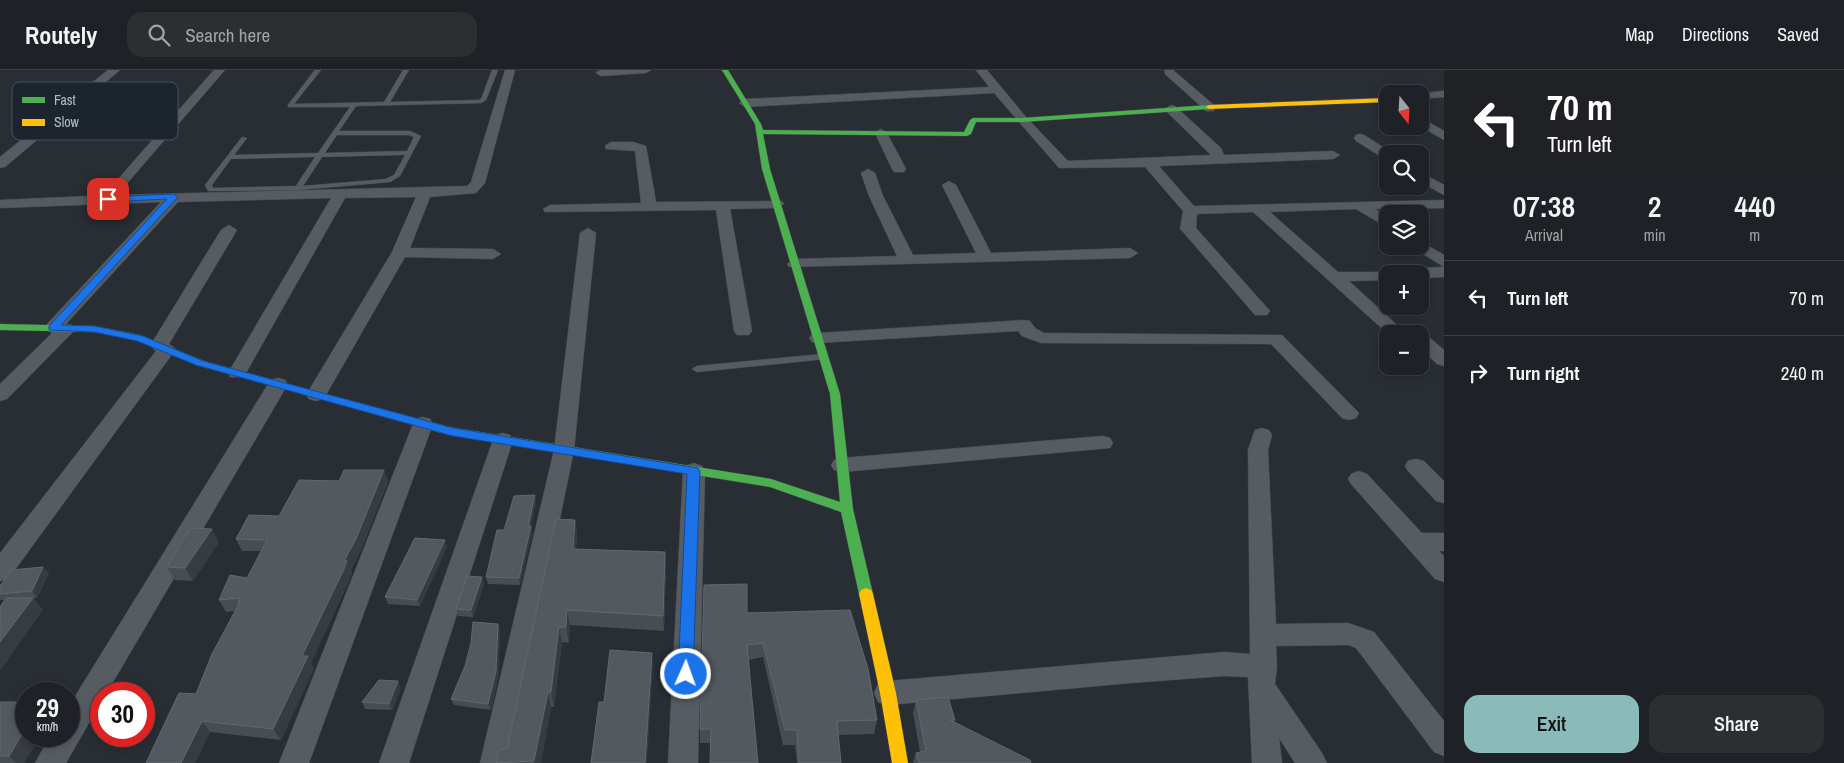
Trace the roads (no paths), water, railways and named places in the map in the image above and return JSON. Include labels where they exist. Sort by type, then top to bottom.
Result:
[{"type":"street","points":[[100,82],[115,70]]},
{"type":"street","points":[[178,118],[220,70]]},
{"type":"street","points":[[0,204],[341,192],[425,193],[464,191],[476,187],[510,70]]},
{"type":"street","points":[[601,73],[646,70]]},
{"type":"street","points":[[725,70],[758,124],[766,169],[835,394],[847,509],[888,693],[900,763]]},
{"type":"street","points":[[981,70],[1022,120],[1064,165],[1333,155]]},
{"type":"street","points":[[1169,72],[1210,108]]},
{"type":"street","points":[[745,103],[998,90]]},
{"type":"street","points":[[1429,95],[1444,94]]},
{"type":"street","points":[[759,132],[967,134],[973,120],[1022,120],[1171,109],[1379,100]]},
{"type":"street","points":[[1171,109],[1216,152],[1219,157],[1217,159]]},
{"type":"street","points":[[1429,127],[1444,136]]},
{"type":"street","points":[[881,133],[899,169]]},
{"type":"street","points":[[1360,138],[1379,150]]},
{"type":"street","points":[[0,164],[29,140]]},
{"type":"street","points":[[0,199],[100,196],[112,193],[159,140]]},
{"type":"street","points":[[611,146],[637,146],[641,149],[649,207]]},
{"type":"street","points":[[1149,163],[1190,210],[1188,229],[1261,311]]},
{"type":"street","points":[[868,173],[876,196],[906,260]]},
{"type":"street","points":[[1429,182],[1444,191]]},
{"type":"street","points":[[949,185],[986,258]]},
{"type":"street","points":[[237,373],[341,192]]},
{"type":"street","points":[[316,395],[400,252],[425,193]]},
{"type":"street","points":[[0,395],[174,197]]},
{"type":"street","points":[[550,209],[777,204]]},
{"type":"street","points":[[1190,210],[1444,204]]},
{"type":"street","points":[[722,205],[743,330]]},
{"type":"street","points":[[1358,205],[1379,218]]},
{"type":"street","points":[[1257,208],[1388,325]]},
{"type":"street","points":[[0,571],[163,348],[229,230]]},
{"type":"street","points":[[495,763],[564,450],[588,233]]},
{"type":"street","points":[[400,252],[493,254]]},
{"type":"street","points":[[1429,252],[1444,262]]},
{"type":"street","points":[[795,264],[1130,253]]},
{"type":"street","points":[[1429,273],[1444,272]]},
{"type":"street","points":[[1336,277],[1379,275]]},
{"type":"street","points":[[818,338],[1024,325],[1028,332],[1041,338],[1276,339],[1349,414]]},
{"type":"street","points":[[0,327],[94,329],[140,338],[200,363],[453,432],[771,483],[847,509]]},
{"type":"street","points":[[1429,342],[1444,343]]},
{"type":"street","points":[[1429,348],[1444,360]]},
{"type":"street","points":[[80,714],[278,384]]},
{"type":"street","points":[[294,763],[423,424]]},
{"type":"street","points":[[1262,435],[1258,450],[1264,635],[1263,677],[1267,763]]},
{"type":"street","points":[[394,763],[503,440]]},
{"type":"street","points":[[842,465],[1103,443]]},
{"type":"street","points":[[1416,466],[1444,495]]},
{"type":"street","points":[[683,763],[694,471]]},
{"type":"street","points":[[1359,479],[1444,572]]},
{"type":"street","points":[[1418,542],[1444,542]]},
{"type":"street","points":[[1264,635],[1348,634],[1365,640],[1444,743]]},
{"type":"street","points":[[888,693],[1224,664],[1263,677],[1312,763]]},
{"type":"street","points":[[50,763],[59,747]]},
{"type":"lane","points":[[318,70],[290,106],[482,102],[495,70]]},
{"type":"lane","points":[[385,105],[406,70]]},
{"type":"lane","points":[[298,188],[353,106]]},
{"type":"lane","points":[[244,138],[208,185],[210,190],[298,188],[388,181],[397,176],[418,137],[415,133],[335,132]]},
{"type":"lane","points":[[230,157],[410,153]]},
{"type":"lane","points":[[697,369],[824,357]]}]
